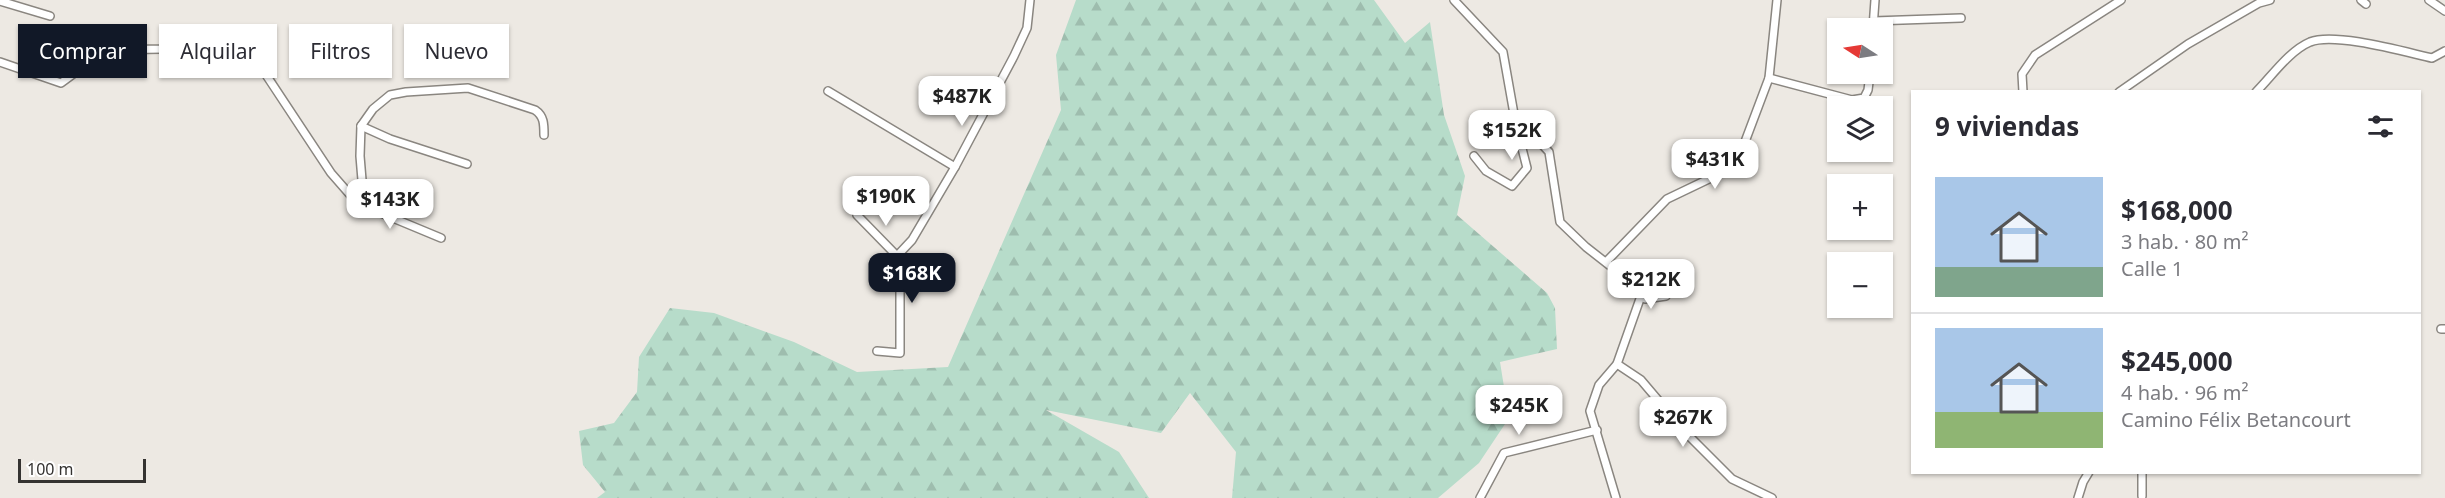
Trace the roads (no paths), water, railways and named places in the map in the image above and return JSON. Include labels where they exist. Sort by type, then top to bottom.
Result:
[{"type":"street","points":[[1454,0],[1503,52],[1527,168],[1512,186],[1486,171],[1474,156]]},
{"type":"street","points":[[1606,262],[1666,200],[1715,176],[1740,155],[1769,78],[1778,0]]},
{"type":"street","points":[[1874,18],[1875,0]]},
{"type":"street","points":[[2023,90],[2022,74],[2035,55],[2121,0]]},
{"type":"street","points":[[2123,90],[2188,44],[2259,3],[2270,0]]},
{"type":"street","points":[[2429,0],[2445,11]]},
{"type":"street","points":[[0,1],[50,16]]},
{"type":"street","points":[[897,256],[912,240],[955,167],[1027,28],[1028,1]]},
{"type":"street","points":[[1893,23],[1961,18]]},
{"type":"street","points":[[0,62],[61,83],[106,50],[162,50],[213,40],[251,52],[331,173],[352,197],[376,211],[441,238]]},
{"type":"street","points":[[2258,90],[2295,53],[2311,42],[2344,40],[2432,58],[2445,51]]},
{"type":"street","points":[[1769,78],[1852,100],[1864,99],[1869,84]]},
{"type":"street","points":[[352,197],[362,180],[361,126],[373,109],[390,95],[468,88],[535,110],[541,114],[544,135]]},
{"type":"street","points":[[828,91],[955,167]]},
{"type":"street","points":[[1514,114],[1549,152],[1560,222],[1632,283],[1641,296],[1645,298],[1666,296]]},
{"type":"street","points":[[361,126],[390,139],[467,164]]},
{"type":"street","points":[[856,215],[897,256],[900,277],[900,353],[877,351]]},
{"type":"street","points":[[1616,498],[1590,411],[1599,385],[1617,364],[1641,296]]},
{"type":"street","points":[[1617,364],[1641,380],[1686,433],[1732,479],[1772,498]]},
{"type":"street","points":[[1480,498],[1504,453],[1597,430]]},
{"type":"street","points":[[2078,498],[2088,474]]},
{"type":"street","points":[[2142,474],[2142,496]]}]
